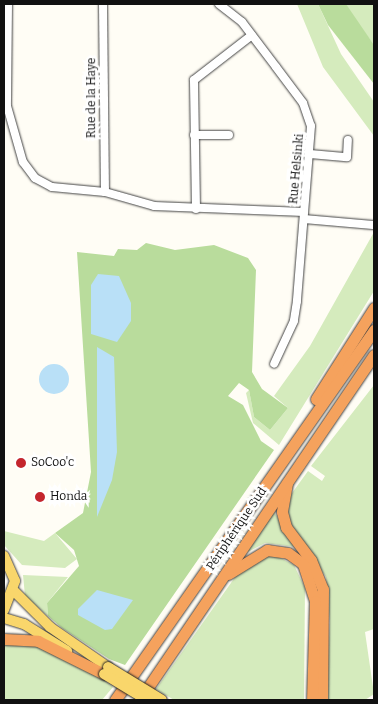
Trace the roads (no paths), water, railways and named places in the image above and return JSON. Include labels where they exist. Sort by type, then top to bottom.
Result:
[{"type":"highway","points":[[311,419],[315,401],[374,308]]},
{"type":"highway","name":"Périphérique Sud","points":[[116,700],[374,330]]},
{"type":"highway","points":[[361,374],[374,355]]},
{"type":"highway","points":[[361,374],[374,363]]},
{"type":"highway","name":"Périphérique Sud","points":[[139,700],[361,374]]},
{"type":"highway","points":[[288,479],[282,512],[286,527],[311,560],[323,589],[322,700]]},
{"type":"highway","points":[[216,585],[252,555],[267,550],[288,552],[303,564],[315,601],[312,700]]},
{"type":"highway","points":[[4,639],[38,641],[106,670]]},
{"type":"main road","points":[[4,556],[12,569],[14,591],[4,610]]},
{"type":"main road","points":[[14,591],[50,627],[147,700]]},
{"type":"main road","points":[[4,618],[24,624],[162,700]]},
{"type":"street","points":[[8,4],[6,98],[23,162],[46,184],[104,192],[154,206],[304,216],[373,225]]},
{"type":"street","name":"Rue de la Haye","points":[[103,4],[104,192]]},
{"type":"street","name":"Rue Helsinki","points":[[219,4],[252,34],[303,103],[311,126],[294,321],[274,364]]},
{"type":"street","points":[[196,209],[194,80],[252,34]]},
{"type":"street","points":[[194,134],[229,135]]},
{"type":"street","points":[[310,154],[347,157],[348,140]]},
{"type":"water","points":[[98,274],[119,276],[131,303],[131,321],[117,342],[91,334],[91,285]]},
{"type":"water","points":[[97,347],[114,357],[117,452],[112,480],[97,517]]},
{"type":"water","points":[[54,364],[65,368],[69,379],[65,390],[54,394],[43,390],[39,379],[43,368]]},
{"type":"water","points":[[97,590],[133,600],[112,629],[105,630],[78,615],[78,609]]},
{"type":"place","name":"SoCoo'c","points":[[21,463]]},
{"type":"place","name":"Honda","points":[[40,497]]}]
